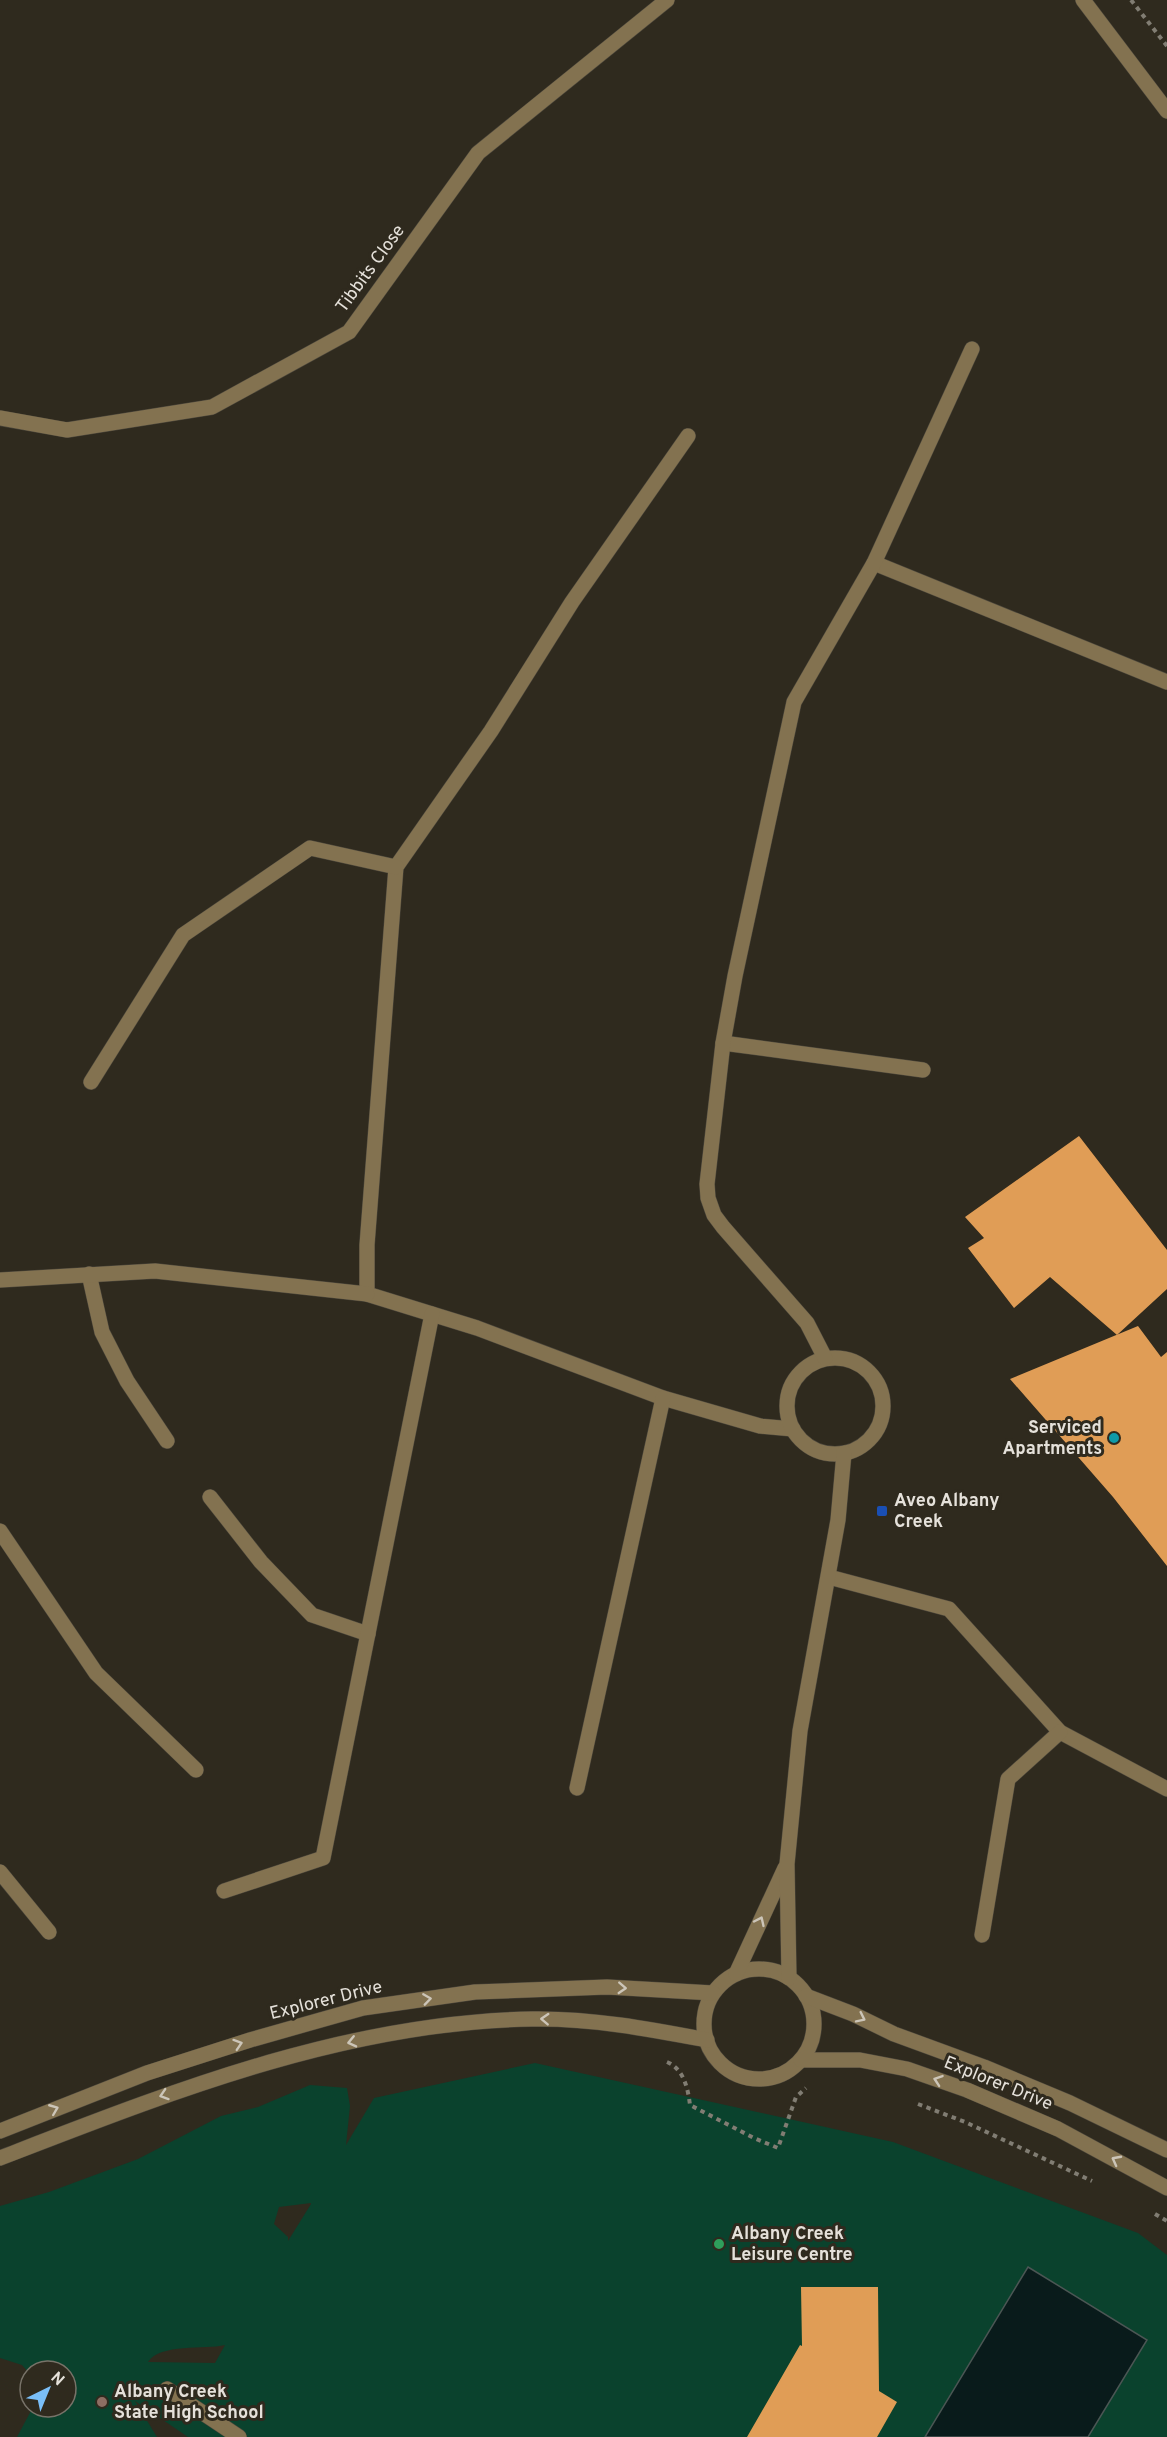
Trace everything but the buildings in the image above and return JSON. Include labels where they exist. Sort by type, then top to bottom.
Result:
[{"type":"street","name":"Tibbits Close","points":[[0,418],[67,430],[212,407],[349,332],[478,153],[667,0]]},
{"type":"street","points":[[1083,0],[1167,111]]},
{"type":"street","points":[[825,1358],[807,1323],[723,1227],[714,1215],[708,1198],[708,1157],[723,1043],[735,976],[794,702],[873,563],[972,349]]},
{"type":"street","points":[[367,1294],[367,1245],[396,867],[491,731],[572,602],[688,436]]},
{"type":"street","points":[[873,563],[1167,682]]},
{"type":"street","points":[[91,1082],[183,935],[310,848],[396,867]]},
{"type":"street","points":[[723,1043],[923,1070]]},
{"type":"street","points":[[0,1280],[155,1271],[367,1294],[477,1328],[663,1398],[760,1426],[793,1429]]},
{"type":"street","points":[[89,1274],[102,1332],[127,1381],[167,1441]]},
{"type":"street","points":[[224,1891],[323,1858],[432,1314]]},
{"type":"street","points":[[825,1358],[840,1358],[860,1364],[871,1374],[882,1393],[884,1407],[878,1428],[864,1444],[844,1453],[827,1454],[819,1451],[804,1442],[793,1429],[787,1405],[793,1382],[803,1369],[825,1358]]},
{"type":"street","points":[[577,1788],[663,1398]]},
{"type":"street","points":[[789,1978],[787,1864],[800,1731],[829,1577],[838,1520],[844,1453]]},
{"type":"street","points":[[210,1497],[261,1562],[312,1615],[368,1634]]},
{"type":"street","points":[[0,1531],[96,1673],[196,1770]]},
{"type":"street","points":[[829,1577],[949,1610],[1060,1732],[1167,1789]]},
{"type":"street","points":[[982,1935],[1008,1779],[1060,1732]]},
{"type":"street","points":[[736,1974],[787,1864]]},
{"type":"street","points":[[0,1872],[49,1932]]},
{"type":"street","points":[[754,1969],[772,1971],[789,1978],[806,1996],[813,2012],[814,2028],[810,2045],[801,2060],[789,2071],[774,2077],[758,2079],[740,2076],[720,2063],[707,2040],[704,2024],[706,2008],[713,1993],[723,1982],[736,1974],[754,1969]]},
{"type":"street","name":"Explorer Drive","points":[[0,2131],[147,2073],[250,2040],[363,2008],[475,1992],[607,1987],[713,1993]]},
{"type":"street","name":"Explorer Drive","points":[[806,1996],[853,2014],[894,2034],[984,2067],[1070,2103],[1167,2150]]},
{"type":"street","points":[[0,2158],[160,2096],[277,2060],[381,2035],[456,2023],[533,2019],[611,2022],[707,2040]]},
{"type":"street","name":"Explorer Drive","points":[[801,2060],[860,2060],[907,2069],[967,2090],[1058,2129],[1167,2188]]},
{"type":"street","points":[[167,2389],[239,2437]]},
{"type":"path","points":[[1131,0],[1167,46]]},
{"type":"path","points":[[662,2060],[673,2064],[682,2076],[688,2088],[690,2105],[778,2148],[796,2097],[802,2090],[814,2085]]},
{"type":"path","points":[[914,2103],[964,2122],[1097,2184]]},
{"type":"path","points":[[1147,2210],[1167,2221]]},
{"type":"green space","name":"Albany Creek Leisure Centre","points":[[535,2063],[893,2142],[1138,2233],[1167,2255],[1167,2437],[188,2437],[135,2401],[157,2437],[17,2437],[27,2419],[78,2419],[78,2359],[18,2359],[18,2364],[0,2358],[0,2206],[49,2192],[138,2159],[221,2116],[258,2107],[310,2085],[347,2088],[350,2106],[346,2145],[374,2098]],"holes":[[[311,2204],[288,2241],[288,2237],[274,2224],[279,2207]],[[225,2345],[215,2363],[148,2362],[162,2352]]]},
{"type":"shaded area","points":[[1028,2267],[1147,2340],[1088,2437],[925,2437]]},
{"type":"place","name":"Serviced Apartments","points":[[1114,1438]]},
{"type":"place","name":"Aveo Albany Creek","points":[[882,1511]]},
{"type":"place","name":"Albany Creek Leisure Centre","points":[[719,2244]]},
{"type":"place","name":"Albany Creek State High School","points":[[102,2402]]}]
